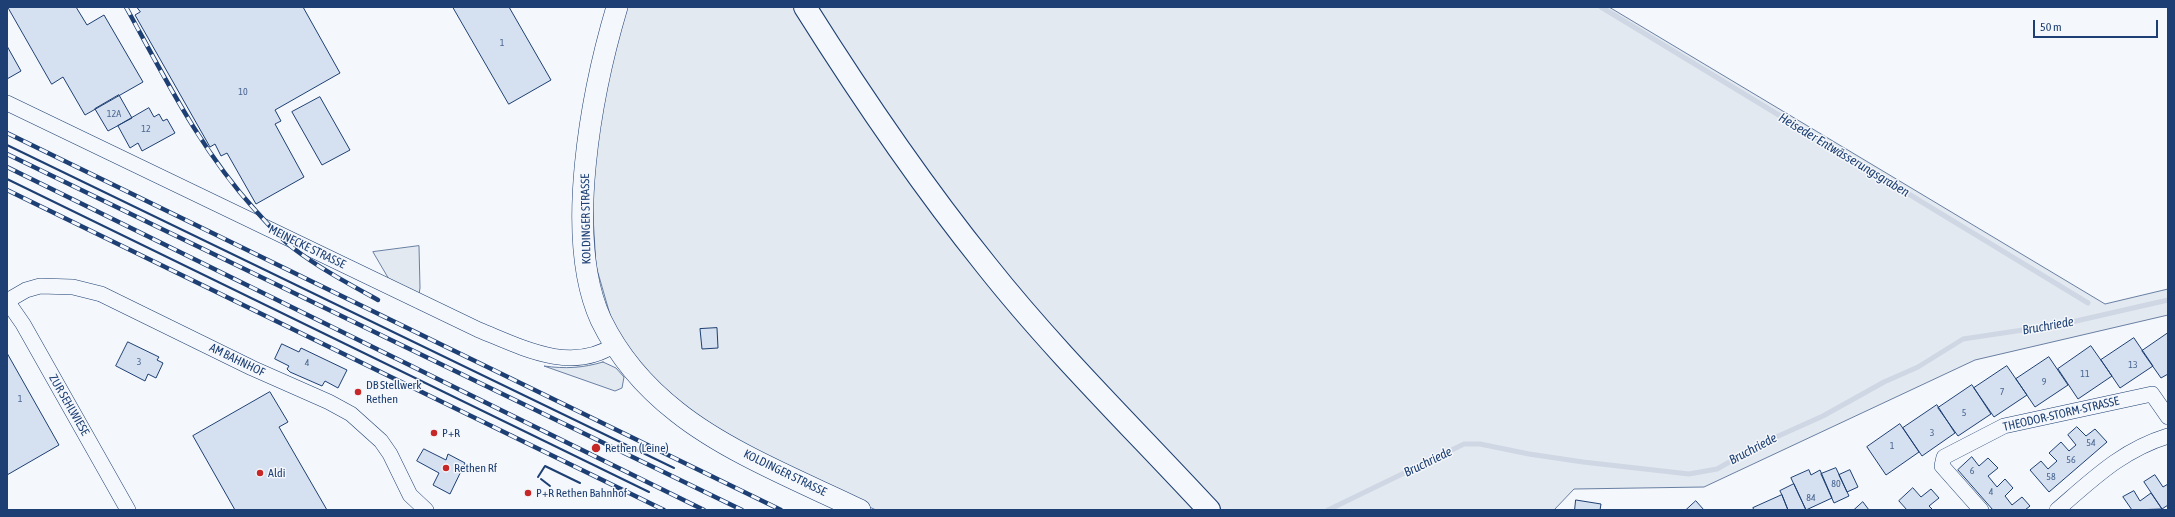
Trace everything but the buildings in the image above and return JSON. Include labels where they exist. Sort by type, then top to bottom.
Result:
[{"type":"main road","points":[[805,7],[851,80],[921,180],[986,266],[1053,342],[1209,510]]},
{"type":"street","name":"KOLDINGER STRASSE","points":[[617,7],[595,94],[584,179],[585,263],[592,293],[601,319],[614,345],[633,372],[654,393],[678,413],[707,433],[860,510]]},
{"type":"street","name":"MEINECKE STRASSE","points":[[7,103],[479,330],[525,349],[556,358],[579,357],[605,351],[614,345]]},
{"type":"street","name":"AM BAHNHOF","points":[[7,301],[26,290],[40,286],[73,287],[101,294],[252,368],[329,402],[351,414],[381,441],[390,454],[410,495],[426,510]]},
{"type":"street","name":"ZUR SEHLWIESE","points":[[7,301],[23,324],[128,510]]},
{"type":"street","name":"THEODOR-STORM-STRASSE","points":[[1981,510],[1942,466],[1944,456],[2004,426],[2152,394],[2168,417]]},
{"type":"street","points":[[2057,510],[2112,462],[2146,443],[2168,436]]},
{"type":"shaded area","points":[[624,7],[1609,7],[2105,304],[2168,289],[2168,315],[1975,360],[1704,487],[1574,489],[1554,510],[876,510],[729,442],[635,364],[611,318],[596,266],[591,183],[601,93]]},
{"type":"shaded area","points":[[419,246],[419,294],[390,281],[373,252]]},
{"type":"shaded area","points":[[603,362],[616,368],[624,377],[622,388],[615,391],[544,366],[574,367],[588,366]]},
{"type":"waterway","name":"Heiseder Entwässerungsgraben","points":[[1601,7],[2088,303]]},
{"type":"waterway","name":"Bruchriede","points":[[1328,510],[1464,444],[1480,444],[1529,454],[1583,462],[1689,474],[1717,469],[1765,442],[1823,416],[1884,382],[1918,367],[1963,339],[2063,324],[2168,300]]},
{"type":"railway","points":[[126,7],[185,113],[201,139],[236,188],[274,230],[293,248],[334,276],[378,300]]},
{"type":"railway","points":[[7,133],[781,510]]},
{"type":"railway","points":[[7,154],[742,510]]},
{"type":"railway","points":[[7,167],[704,510]]},
{"type":"railway","points":[[7,190],[664,510]]},
{"type":"wall","points":[[7,145],[674,468]]},
{"type":"wall","points":[[7,179],[649,492]]},
{"type":"wall","points":[[538,477],[545,466],[580,483]]},
{"type":"wall","points":[[541,479],[550,486]]},
{"type":"place","name":"DB Stellwerk Rethen","points":[[358,392]]},
{"type":"place","name":"P+R","points":[[434,433]]},
{"type":"place","name":"Rethen (Leine)","points":[[596,448]]},
{"type":"place","name":"Rethen Rf","points":[[446,468]]},
{"type":"place","name":"Aldi","points":[[260,473]]},
{"type":"place","name":"P+R Rethen Bahnhof","points":[[528,493]]}]
